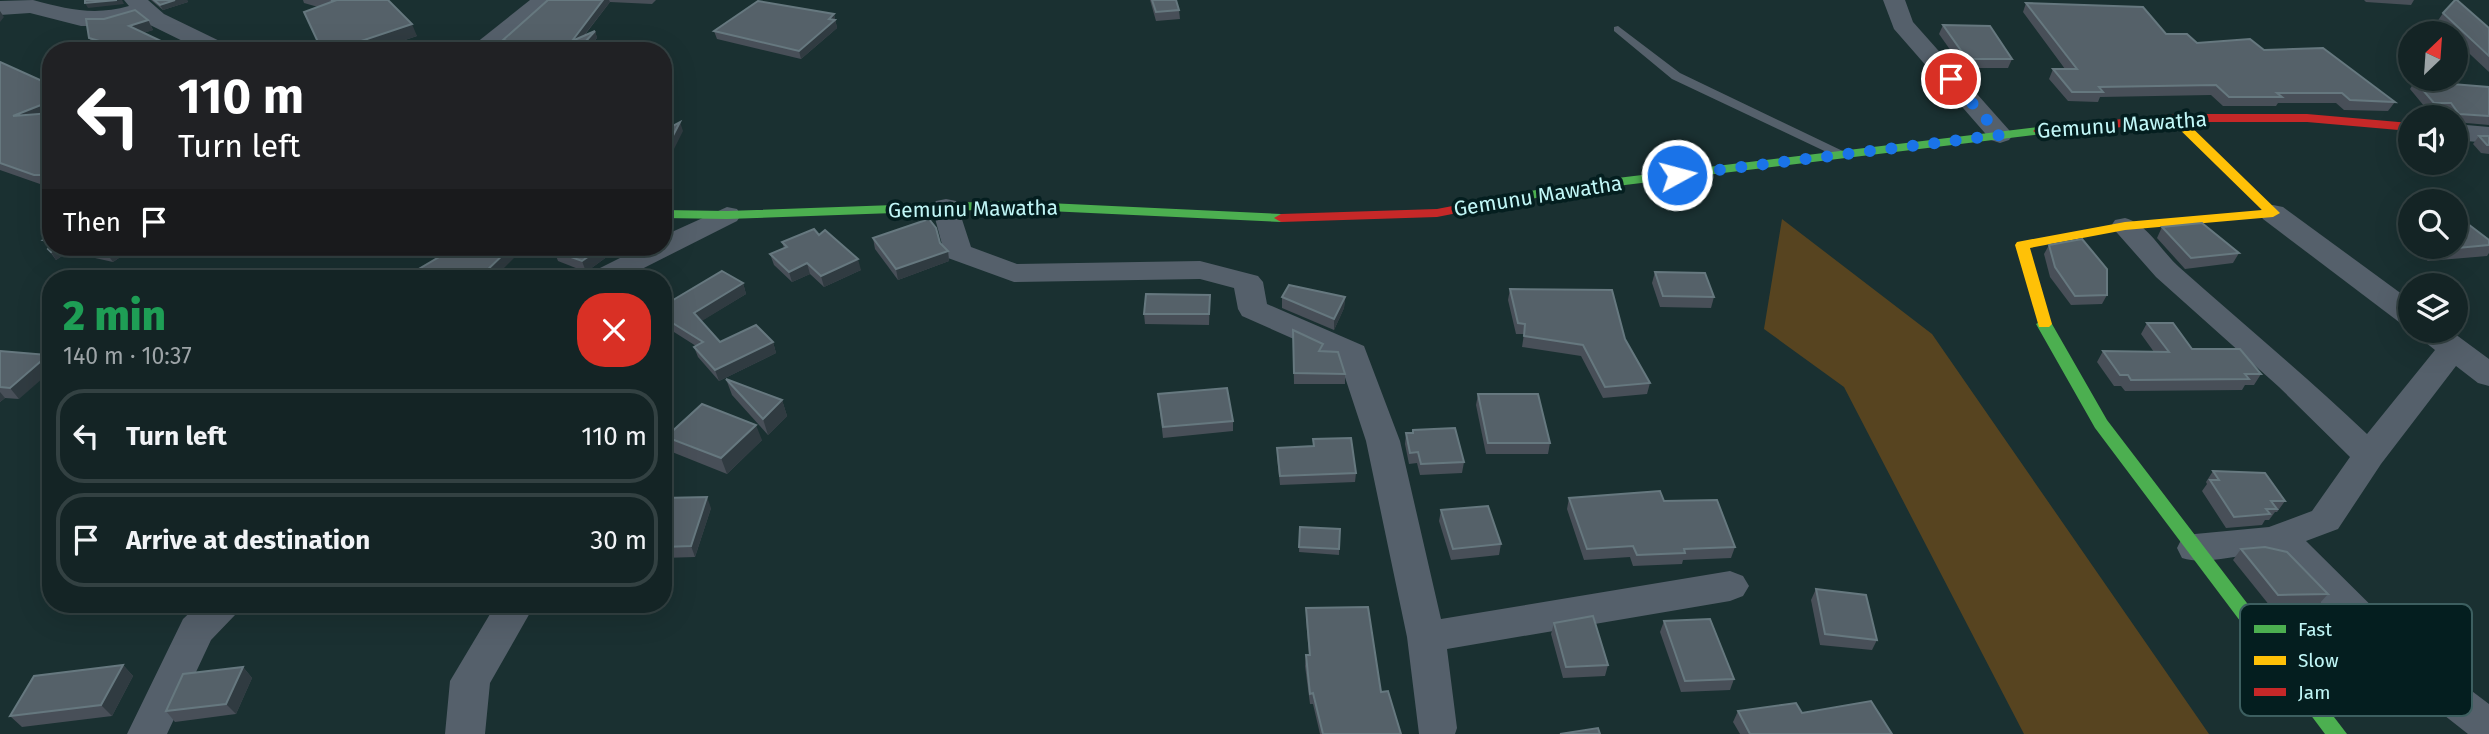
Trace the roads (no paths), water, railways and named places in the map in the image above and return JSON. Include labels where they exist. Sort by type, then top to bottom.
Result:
[{"type":"street","points":[[494,42],[543,0]]},
{"type":"street","points":[[1894,0],[1902,24],[2000,135]]},
{"type":"street","points":[[0,8],[30,6],[81,19],[109,19],[140,4],[156,19],[203,42]]},
{"type":"street","points":[[2175,118],[2273,213],[2398,306]]},
{"type":"street","name":"Gemunu Mawatha","points":[[672,214],[727,215],[1005,205],[1300,219],[1437,213],[1568,188],[2000,135],[2175,118],[2307,118],[2398,126]]},
{"type":"street","points":[[2468,133],[2489,135]]},
{"type":"street","points":[[946,207],[958,252],[1014,274],[1200,270],[1248,282],[1254,309],[1353,353],[1383,441],[1426,637],[1437,728]]},
{"type":"street","points":[[2240,607],[2101,424],[2040,317],[2022,245],[2124,226],[2273,213]]},
{"type":"street","points":[[672,243],[727,215]]},
{"type":"street","points":[[2124,226],[2166,271],[2290,379],[2369,455]]},
{"type":"street","points":[[618,270],[646,256]]},
{"type":"street","points":[[2195,548],[2271,540],[2325,520],[2439,343]]},
{"type":"street","points":[[2447,343],[2489,375]]},
{"type":"street","points":[[2271,540],[2293,551],[2345,604]]},
{"type":"street","points":[[1426,637],[1730,586]]},
{"type":"street","points":[[147,734],[197,630],[213,613]]},
{"type":"street","points":[[466,734],[470,681],[511,613]]},
{"type":"street","points":[[2472,714],[2489,727]]},
{"type":"street","points":[[2323,716],[2337,734]]},
{"type":"lane","points":[[1618,29],[1676,75],[1842,154]]}]
